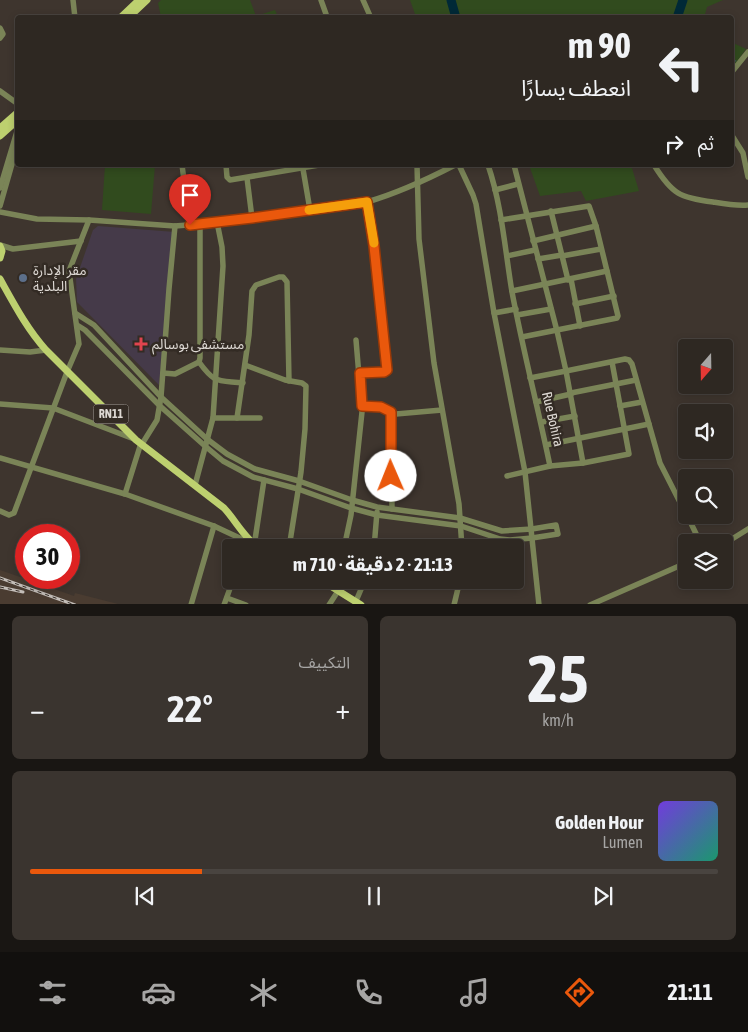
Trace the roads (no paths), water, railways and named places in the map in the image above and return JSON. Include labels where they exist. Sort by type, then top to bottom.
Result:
[{"type":"main road","points":[[126,15],[142,1]]},
{"type":"main road","points":[[0,128],[15,115]]},
{"type":"main road","points":[[0,136],[15,123]]},
{"type":"main road","points":[[0,246],[1,256]]},
{"type":"main road","name":"RN11","points":[[0,279],[36,340],[140,442],[224,508],[248,539]]},
{"type":"main road","points":[[332,589],[336,591]]},
{"type":"main road","points":[[333,589],[356,603]]},
{"type":"street","points":[[73,0],[75,15]]},
{"type":"street","points":[[321,0],[326,14]]},
{"type":"street","points":[[363,0],[369,15]]},
{"type":"street","points":[[0,28],[3,34],[0,38]]},
{"type":"street","points":[[734,69],[748,52]]},
{"type":"street","points":[[0,91],[15,103]]},
{"type":"street","points":[[0,188],[15,138]]},
{"type":"street","points":[[734,139],[743,153],[748,177]]},
{"type":"street","points":[[0,206],[15,154]]},
{"type":"street","points":[[182,167],[190,225]]},
{"type":"street","points":[[226,167],[229,180],[311,167]]},
{"type":"street","points":[[417,167],[419,239],[434,363],[460,518],[462,539]]},
{"type":"street","points":[[0,212],[30,219],[89,220],[175,226],[190,225],[367,202],[417,185],[451,167]]},
{"type":"street","points":[[460,167],[476,204],[494,313],[526,472],[539,604]]},
{"type":"street","name":"Rue Bohira","points":[[489,167],[501,220],[512,291],[530,378],[542,422],[550,466]]},
{"type":"street","points":[[514,167],[557,331],[571,394],[583,463]]},
{"type":"street","points":[[655,167],[670,187],[686,198],[732,206],[748,205]]},
{"type":"street","points":[[303,169],[310,210]]},
{"type":"street","points":[[248,178],[252,218]]},
{"type":"street","points":[[495,190],[518,184]]},
{"type":"street","points":[[360,373],[384,372],[387,370],[374,246],[367,202]]},
{"type":"street","points":[[501,220],[588,205],[596,226],[618,317],[522,337]]},
{"type":"street","points":[[551,212],[580,326]]},
{"type":"street","points":[[0,511],[9,515],[14,513],[79,344],[69,271],[89,220]]},
{"type":"street","points":[[195,485],[213,418],[223,266],[222,247],[217,222]]},
{"type":"street","points":[[163,373],[175,374],[198,362],[200,358],[200,224]]},
{"type":"street","points":[[125,494],[140,442],[157,420],[160,406],[175,226]]},
{"type":"street","points":[[533,241],[596,226]]},
{"type":"street","points":[[0,246],[13,249],[81,241]]},
{"type":"street","points":[[1,256],[13,249]]},
{"type":"street","points":[[538,259],[601,249]]},
{"type":"street","points":[[507,256],[535,250]]},
{"type":"street","points":[[512,291],[607,271]]},
{"type":"street","points":[[238,418],[249,335],[252,291],[256,285],[279,277],[284,278],[287,282],[288,381]]},
{"type":"street","points":[[575,304],[614,296]]},
{"type":"street","points":[[494,313],[551,309]]},
{"type":"street","points":[[75,313],[94,325],[161,397],[207,438],[226,454],[255,470],[300,481],[352,500],[377,506],[460,518],[502,531],[556,525],[558,534],[532,538],[500,539],[461,526],[376,516],[239,471],[223,461],[160,406],[85,330],[77,325]]},
{"type":"street","points":[[30,352],[36,340]]},
{"type":"street","points":[[346,539],[352,500],[362,406],[356,340]]},
{"type":"street","points":[[0,350],[30,352],[46,350]]},
{"type":"street","points":[[530,378],[625,359],[630,360],[661,466],[678,499]]},
{"type":"street","points":[[198,362],[209,376],[215,380],[243,383]]},
{"type":"street","points":[[612,362],[626,430]]},
{"type":"street","points":[[245,365],[288,381],[305,384],[305,429],[300,481],[290,539]]},
{"type":"street","points":[[536,402],[636,380]]},
{"type":"street","points":[[620,406],[642,402]]},
{"type":"street","points":[[0,404],[53,408],[140,442]]},
{"type":"street","points":[[362,406],[381,407],[391,412],[404,414],[442,410]]},
{"type":"street","points":[[391,412],[392,509]]},
{"type":"street","points":[[542,422],[575,416]]},
{"type":"street","points":[[213,418],[260,418]]},
{"type":"street","points":[[546,445],[649,424]]},
{"type":"street","name":"Rue Bohira","points":[[507,476],[550,466],[583,463],[627,455],[630,452],[626,430]]},
{"type":"street","points":[[0,458],[125,494],[248,539],[264,480]]},
{"type":"street","points":[[375,539],[377,506]]},
{"type":"street","points":[[190,604],[214,526]]},
{"type":"street","points":[[733,538],[748,529]]},
{"type":"street","points":[[590,604],[678,566]]},
{"type":"street","points":[[224,604],[230,589]]},
{"type":"street","points":[[356,603],[361,589]]},
{"type":"street","points":[[454,604],[458,589]]},
{"type":"street","points":[[329,604],[336,591]]},
{"type":"street","points":[[226,598],[246,604]]},
{"type":"waterway","points":[[451,0],[455,15]]},
{"type":"waterway","points":[[678,15],[683,0]]},
{"type":"railway","points":[[0,578],[72,604]]},
{"type":"railway","points":[[0,587],[23,592]]},
{"type":"place","name":"مقر الإدارة البلدية","points":[[23,278]]},
{"type":"place","name":"مستشفى بوسالم","points":[[141,344]]}]
